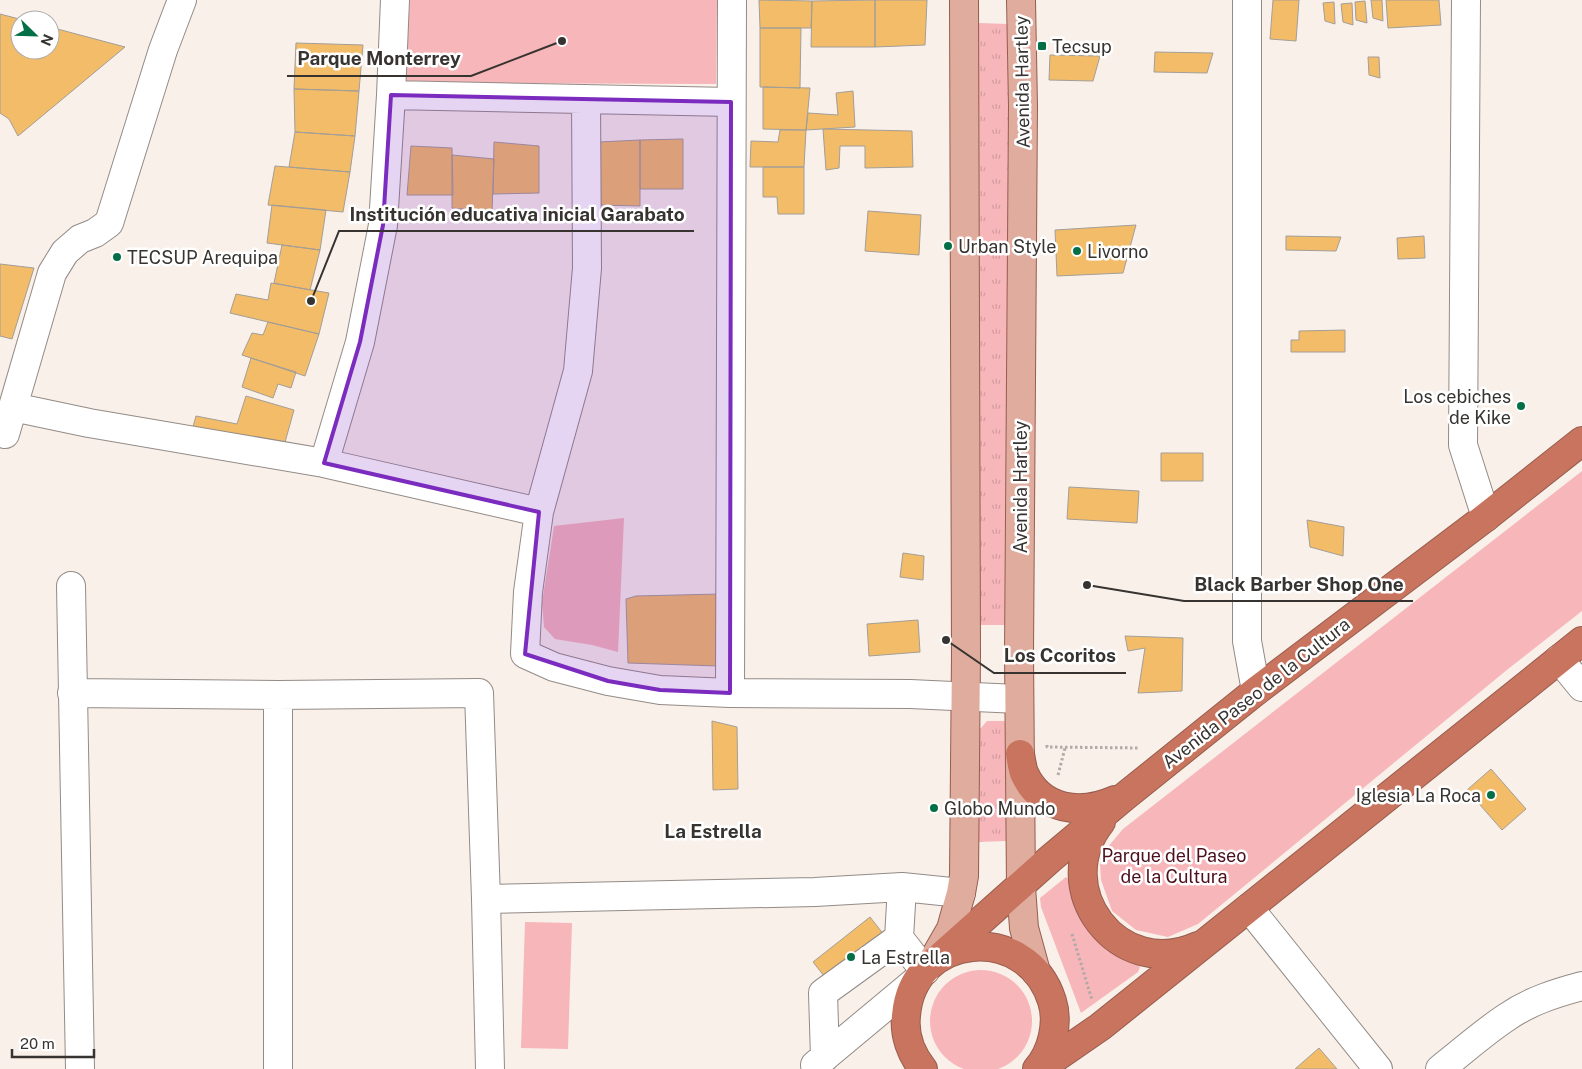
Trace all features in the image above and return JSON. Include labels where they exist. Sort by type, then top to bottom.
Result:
[{"type":"highway","name":"Avenida Paseo de la Cultura","points":[[928,968],[1021,887],[1050,859],[1124,797],[1256,691],[1486,517],[1582,441]]},
{"type":"highway","points":[[1038,1069],[1100,1027],[1582,641]]},
{"type":"highway","points":[[1020,754],[1024,773],[1035,790],[1051,802],[1075,810],[1100,807],[1124,797]]},
{"type":"highway","points":[[1124,797],[1093,832],[1084,854],[1082,878],[1087,902],[1099,924],[1117,940],[1139,951],[1163,954],[1186,951],[1209,941]]},
{"type":"highway","points":[[921,1067],[909,1045],[905,1024],[908,1003],[928,968],[964,948],[980,946],[993,947],[1017,956],[1036,972],[1050,994],[1054,1018],[1051,1044],[1038,1069]]},
{"type":"main road","points":[[928,968],[951,929],[962,893],[964,876],[966,696],[964,0]]},
{"type":"main road","name":"Avenida Hartley","points":[[1021,0],[1023,116],[1019,699],[1021,887],[1024,928],[1036,972]]},
{"type":"street","points":[[182,0],[163,50],[109,223],[80,239],[65,252],[52,273],[4,426],[89,423],[324,463],[539,512]]},
{"type":"street","points":[[324,463],[360,342],[384,225],[392,95],[395,0]]},
{"type":"street","points":[[730,693],[732,0]]},
{"type":"street","points":[[1247,0],[1247,641],[1256,691]]},
{"type":"street","points":[[1466,0],[1463,446],[1486,517]]},
{"type":"street","points":[[392,95],[731,102]]},
{"type":"street","points":[[586,99],[586,268],[578,371],[539,512],[528,592],[525,654],[554,667],[608,681],[660,690],[730,693],[966,696],[1019,699]]},
{"type":"street","points":[[71,586],[80,1069]]},
{"type":"street","points":[[1558,659],[1582,687]]},
{"type":"street","points":[[72,693],[278,695],[479,693],[490,1069]]},
{"type":"street","points":[[278,695],[278,1069]]},
{"type":"street","points":[[486,899],[815,892],[902,886],[962,893]]},
{"type":"street","points":[[902,886],[899,938],[928,968]]},
{"type":"street","points":[[1249,908],[1378,1069]]},
{"type":"street","points":[[818,1063],[823,993],[899,938]]},
{"type":"street","name":"Avenida Paseo de la Cultura","points":[[818,1063],[928,968]]},
{"type":"street","points":[[1440,1069],[1508,1016],[1536,1000],[1582,986]]},
{"type":"path","points":[[1048,737],[1048,747],[1140,748]]},
{"type":"path","points":[[1056,783],[1065,748]]},
{"type":"path","points":[[1071,930],[1093,1005]]},
{"type":"highlighted area","points":[[391,95],[731,102],[730,693],[660,690],[608,681],[525,654],[539,512],[324,463],[360,342],[383,225]]},
{"type":"green space","points":[[410,0],[717,0],[716,84],[404,83]]},
{"type":"green space","points":[[979,23],[1008,24],[1009,625],[978,625]]},
{"type":"green space","name":"Parque del Paseo de la Cultura","points":[[1582,471],[1582,611],[1508,669],[1198,924],[1168,937],[1136,930],[1112,911],[1101,880],[1100,865],[1107,848],[1123,829]]},
{"type":"green space","points":[[624,518],[618,652],[592,645],[555,639],[544,627],[542,603],[554,526]]},
{"type":"green space","points":[[987,721],[1004,721],[1010,730],[1006,841],[978,842],[980,729]]},
{"type":"green space","points":[[1066,877],[1070,880],[1077,914],[1113,952],[1140,967],[1138,972],[1081,1013],[1041,907],[1040,898]]},
{"type":"green space","points":[[525,922],[572,923],[568,1049],[521,1048]]},
{"type":"green space","points":[[981,970],[1000,974],[1017,985],[1028,1002],[1032,1021],[1028,1040],[1017,1057],[1000,1068],[981,1072],[962,1068],[945,1057],[934,1040],[930,1021],[934,1002],[945,985],[962,974]]},
{"type":"building","points":[[759,0],[812,1],[811,28],[760,28]]},
{"type":"building","points":[[875,0],[927,0],[925,45],[875,47]]},
{"type":"building","points":[[875,0],[875,47],[811,47],[812,1]]},
{"type":"building","points":[[1273,0],[1299,0],[1296,41],[1270,39]]},
{"type":"building","points":[[1371,0],[1382,0],[1383,21],[1373,18]]},
{"type":"building","points":[[1386,0],[1439,0],[1441,25],[1388,28]]},
{"type":"building","points":[[1365,1],[1367,23],[1356,20],[1355,2]]},
{"type":"building","points":[[1334,2],[1335,24],[1325,21],[1323,3]]},
{"type":"building","points":[[1352,3],[1353,25],[1343,22],[1341,4]]},
{"type":"building","points":[[0,14],[10,17],[10,60],[60,60],[60,30],[125,47],[18,136],[9,119],[0,113]]},
{"type":"building","points":[[760,28],[801,28],[800,88],[760,87]]},
{"type":"building","points":[[296,43],[363,45],[359,91],[294,89]]},
{"type":"building","points":[[1155,52],[1213,53],[1207,73],[1154,72]]},
{"type":"building","points":[[1050,55],[1100,56],[1093,81],[1049,80]]},
{"type":"building","points":[[1368,57],[1379,57],[1380,78],[1369,75]]},
{"type":"building","points":[[763,87],[810,88],[806,130],[763,129]]},
{"type":"building","points":[[294,89],[359,91],[355,136],[295,132]]},
{"type":"building","points":[[853,91],[855,127],[806,130],[808,113],[838,115],[836,93]]},
{"type":"building","points":[[823,129],[912,131],[913,167],[865,168],[865,146],[840,146],[839,168],[826,170]]},
{"type":"building","points":[[780,130],[806,130],[804,167],[750,167],[751,141],[778,142]]},
{"type":"building","points":[[295,132],[355,136],[350,172],[289,167]]},
{"type":"building","points":[[683,139],[683,189],[640,189],[640,140]]},
{"type":"building","points":[[640,140],[640,206],[598,205],[599,142]]},
{"type":"building","points":[[494,142],[539,146],[539,193],[493,194]]},
{"type":"building","points":[[411,146],[452,148],[453,195],[407,195]]},
{"type":"building","points":[[452,155],[494,159],[492,212],[452,208]]},
{"type":"building","points":[[275,166],[350,172],[343,212],[268,205]]},
{"type":"building","points":[[763,167],[804,167],[804,214],[778,214],[777,197],[763,197]]},
{"type":"building","points":[[272,205],[326,210],[320,250],[267,243]]},
{"type":"building","points":[[868,211],[921,215],[919,255],[865,251]]},
{"type":"building","points":[[1136,225],[1123,273],[1057,276],[1055,230]]},
{"type":"building","points":[[1286,236],[1341,237],[1336,251],[1286,250]]},
{"type":"building","points":[[1424,236],[1425,258],[1398,259],[1397,238]]},
{"type":"building","points":[[282,245],[320,250],[310,290],[274,283]]},
{"type":"building","points":[[0,264],[34,268],[12,339],[0,336]]},
{"type":"building","points":[[271,283],[329,293],[319,334],[230,313],[236,294],[268,300]]},
{"type":"building","points":[[268,322],[319,334],[305,376],[242,355],[252,333],[263,335]]},
{"type":"building","points":[[1345,330],[1345,352],[1291,352],[1291,340],[1299,340],[1299,331]]},
{"type":"building","points":[[251,358],[296,372],[291,388],[278,384],[273,398],[242,387]]},
{"type":"building","points":[[246,396],[294,410],[282,453],[191,434],[196,416],[237,424]]},
{"type":"building","points":[[1161,453],[1203,453],[1203,481],[1161,481]]},
{"type":"building","points":[[1069,487],[1139,491],[1137,523],[1067,519]]},
{"type":"building","points":[[1307,520],[1344,527],[1343,556],[1310,547]]},
{"type":"building","points":[[903,553],[924,556],[923,580],[900,577]]},
{"type":"building","points":[[720,594],[718,666],[628,663],[626,599],[636,596]]},
{"type":"building","points":[[918,620],[920,652],[869,656],[867,624]]},
{"type":"building","points":[[1125,636],[1183,638],[1182,691],[1138,693],[1145,648],[1128,651]]},
{"type":"building","points":[[712,721],[737,727],[738,789],[713,790]]},
{"type":"building","points":[[1491,769],[1526,809],[1502,830],[1467,790]]},
{"type":"building","points":[[870,917],[888,940],[832,986],[813,962]]},
{"type":"building","points":[[1319,1048],[1337,1069],[1295,1069]]},
{"type":"place","name":"Parque Monterrey","points":[[562,41]]},
{"type":"place","name":"Tecsup","points":[[1042,46]]},
{"type":"place","name":"Urban Style","points":[[948,246]]},
{"type":"place","name":"Livorno","points":[[1077,251]]},
{"type":"place","name":"TECSUP Arequipa","points":[[117,257]]},
{"type":"place","name":"Institución educativa inicial Garabato","points":[[311,301]]},
{"type":"place","name":"Los cebiches de Kike","points":[[1521,406]]},
{"type":"place","name":"Black Barber Shop One","points":[[1087,585]]},
{"type":"place","name":"Los Ccoritos","points":[[946,640]]},
{"type":"place","name":"Iglesia La Roca","points":[[1491,795]]},
{"type":"place","name":"Globo Mundo","points":[[934,808]]},
{"type":"place","name":"La Estrella","points":[[851,957]]},
{"type":"district","name":"La Estrella","points":[[713,831]]}]
